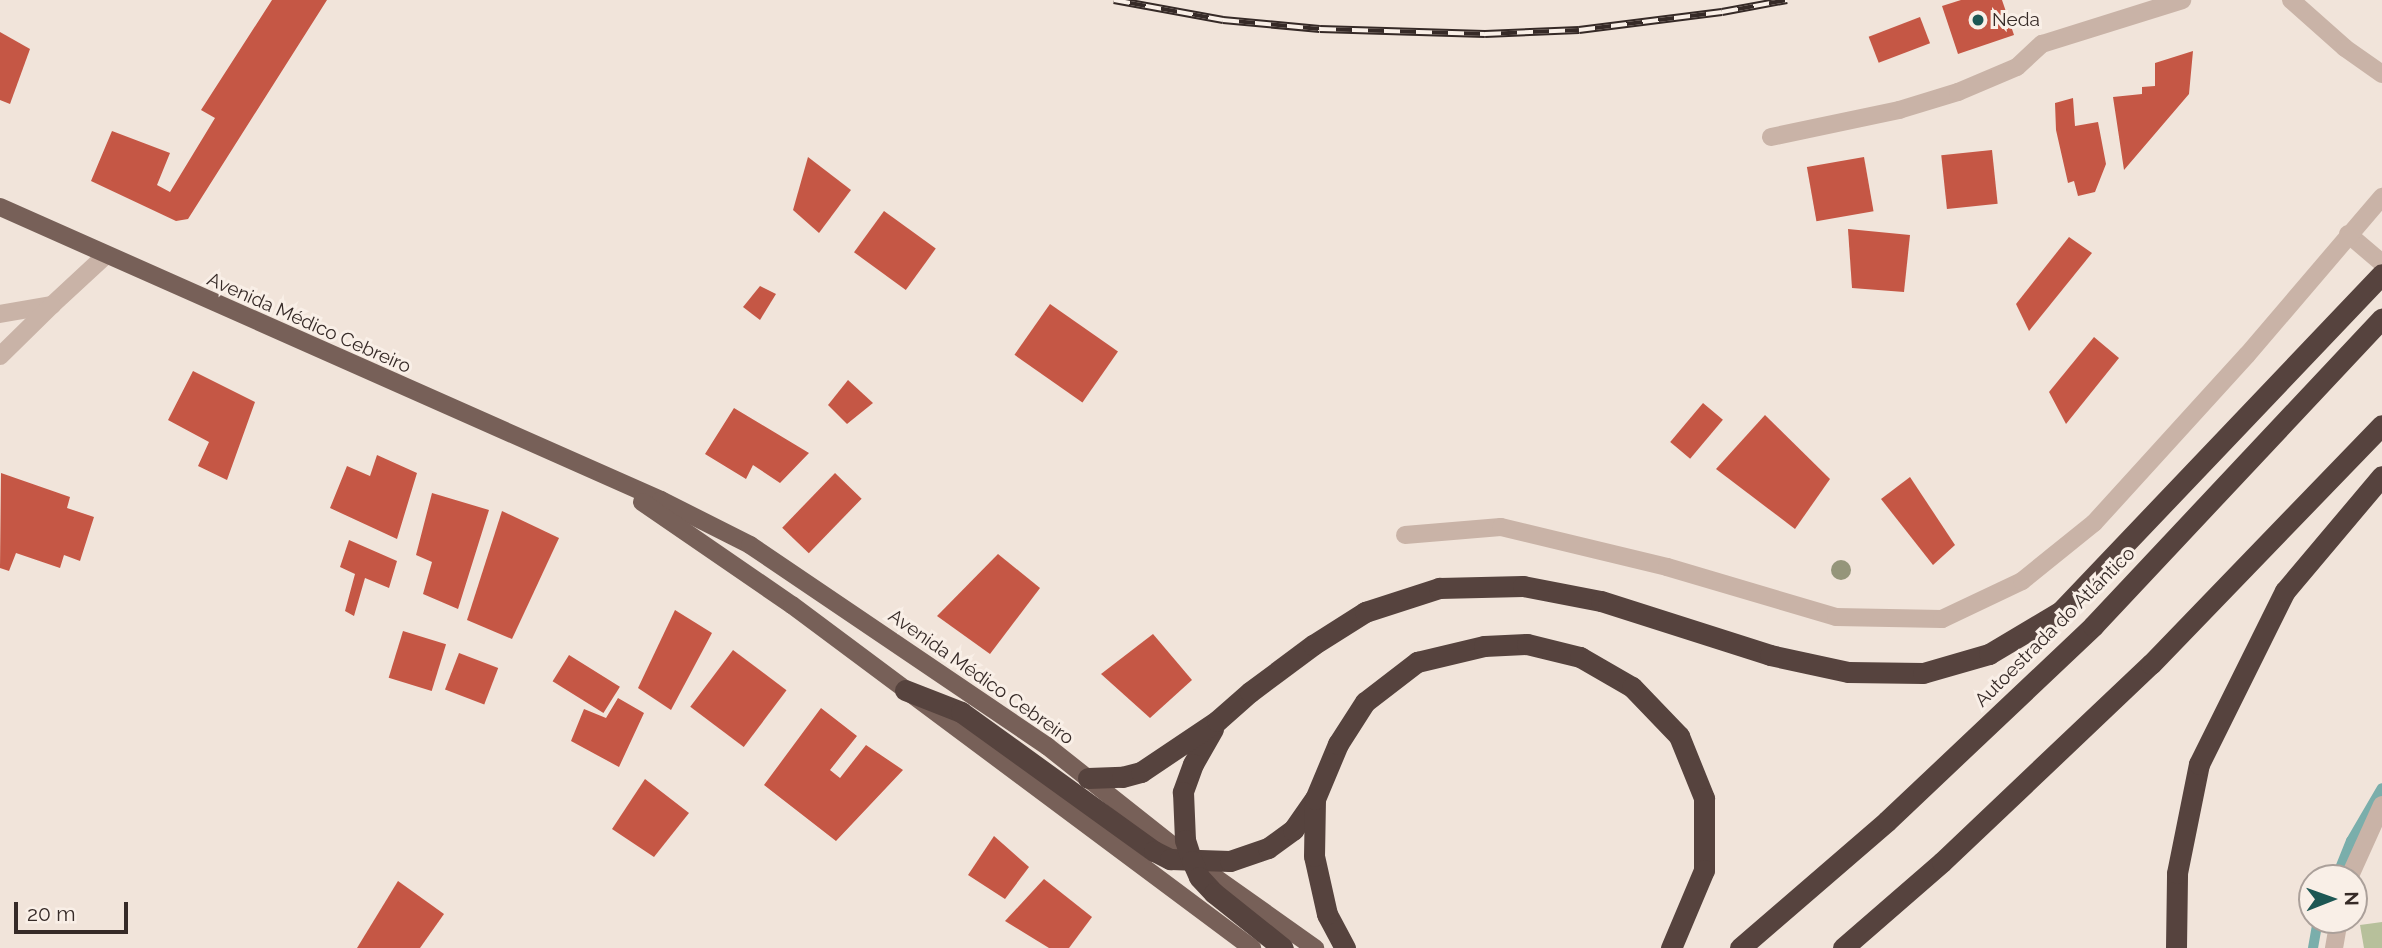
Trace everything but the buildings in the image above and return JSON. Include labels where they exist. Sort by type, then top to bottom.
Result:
[{"type":"highway","points":[[1087,778],[1122,777],[1141,772],[1217,721],[1260,684],[1365,612],[1439,589],[1523,586],[1601,601],[1770,655],[1848,672],[1923,673],[1989,654],[2061,611],[2382,274]]},
{"type":"highway","name":"Autoestrada do Atlántico","points":[[1740,948],[1887,821],[2093,626],[2382,318]]},
{"type":"highway","points":[[1843,948],[1942,862],[2151,664],[2382,425]]},
{"type":"highway","points":[[2176,948],[2177,873],[2199,764],[2285,591],[2382,476]]},
{"type":"highway","points":[[905,690],[961,712],[1154,851],[1170,859],[1230,861],[1268,848],[1293,830],[1315,799],[1338,744],[1365,702],[1417,662],[1484,646],[1527,644],[1580,657],[1632,687],[1679,736],[1704,798],[1704,870],[1671,948]]},
{"type":"highway","points":[[1217,721],[1193,764],[1182,792],[1185,840],[1199,877],[1214,893],[1283,948]]},
{"type":"highway","points":[[1315,799],[1314,856],[1327,914],[1345,948]]},
{"type":"main road","name":"Avenida Médico Cebreiro","points":[[0,207],[600,476],[661,500],[751,545],[1046,746],[1192,861],[1315,948]]},
{"type":"main road","name":"Avenida Médico Cebreiro","points":[[600,476],[699,539],[1252,948]]},
{"type":"street","points":[[1771,136],[1899,110],[1958,92],[2017,67],[2042,44],[2182,0]]},
{"type":"street","points":[[2291,0],[2345,48],[2382,74]]},
{"type":"street","points":[[1405,535],[1501,527],[1667,567],[1836,617],[1942,619],[2022,581],[2094,523],[2247,355],[2382,197]]},
{"type":"street","points":[[2348,234],[2382,263]]},
{"type":"street","points":[[0,356],[105,256]]},
{"type":"street","points":[[0,314],[52,305]]},
{"type":"street","points":[[2355,864],[2382,805]]},
{"type":"green space","points":[[2382,922],[2382,948],[2364,948],[2362,934],[2368,934],[2368,924]]},
{"type":"waterway","points":[[2342,864],[2351,841],[2382,788]]},
{"type":"waterway","points":[[2313,948],[2316,934]]},
{"type":"railway","points":[[1114,0],[1223,20],[1320,29],[1485,34],[1579,30],[1722,12],[1787,0]]},
{"type":"place","name":"Neda","points":[[1978,20]]}]
